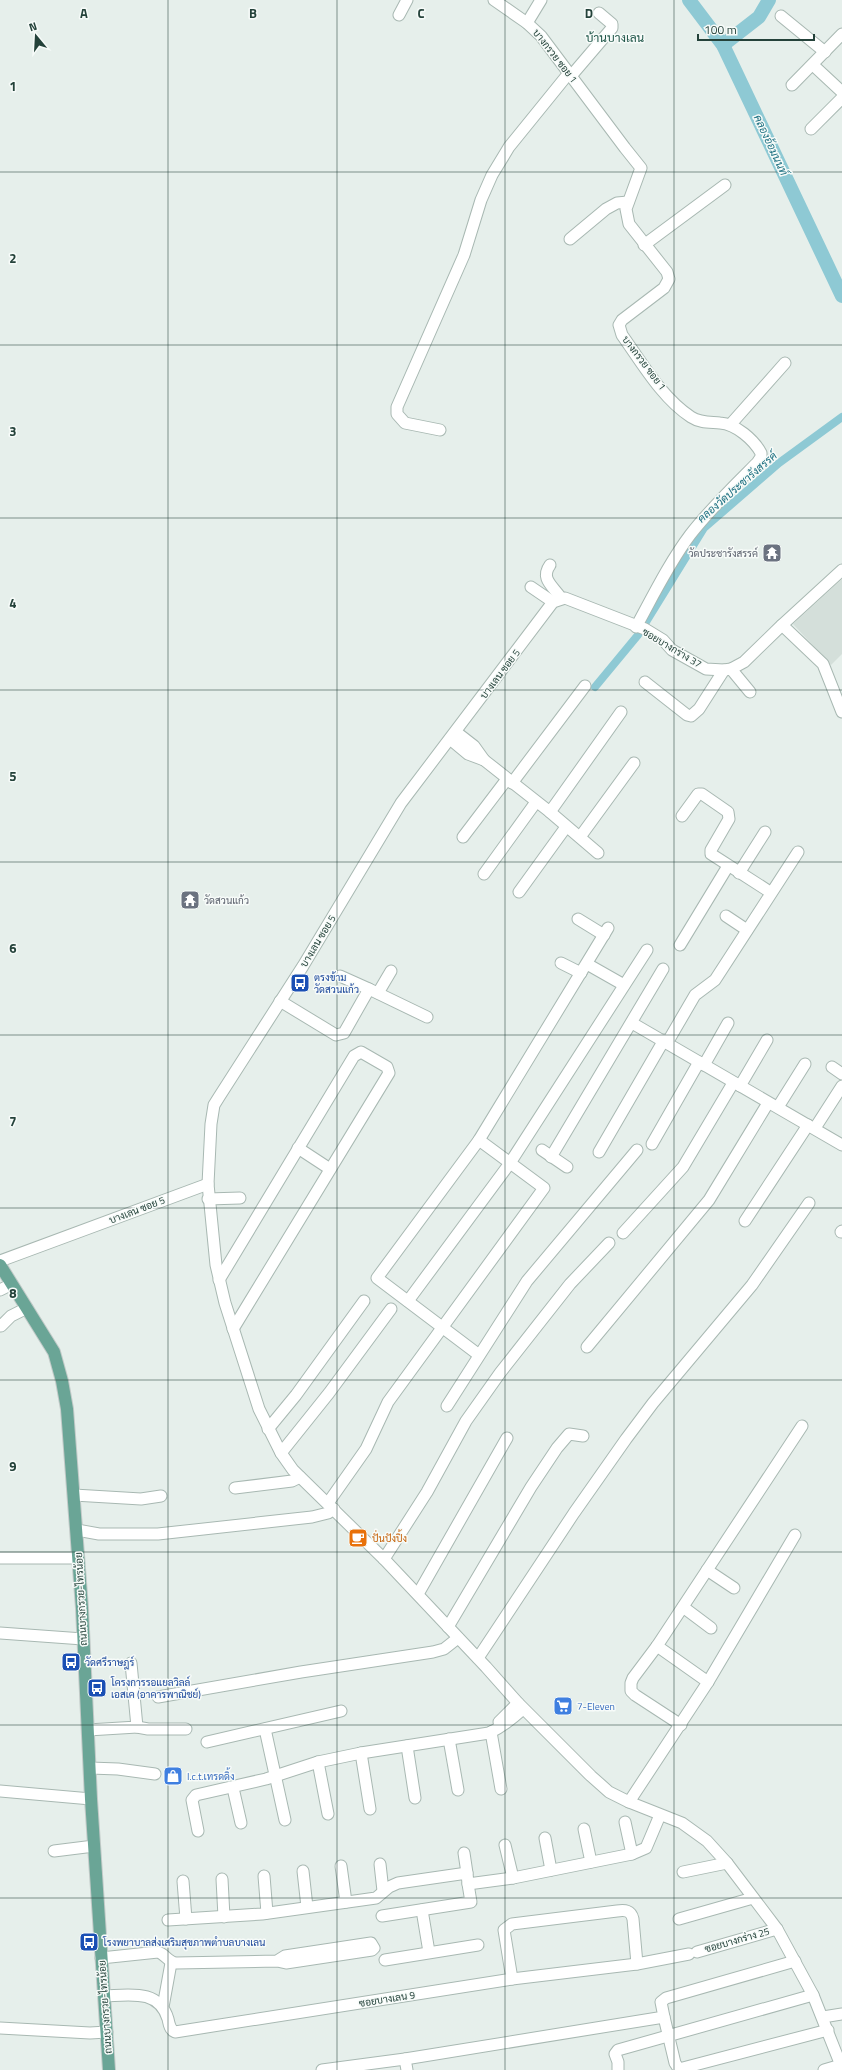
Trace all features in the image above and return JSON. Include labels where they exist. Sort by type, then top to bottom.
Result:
[{"type":"main road","name":"ถนนบางกรวย-ไทรน้อย","points":[[0,1265],[54,1352],[62,1381],[67,1409],[74,1495],[91,1799],[109,2070]]},
{"type":"street","points":[[399,15],[407,0]]},
{"type":"street","name":"บางกรวย ซอย 1","points":[[494,0],[528,23],[552,49],[625,148],[639,164],[640,174],[626,209],[629,224],[644,245],[667,272],[669,279],[664,288],[622,320],[619,324],[622,335],[671,399],[690,417],[706,423],[730,425]]},
{"type":"street","points":[[528,23],[541,0]]},
{"type":"street","points":[[440,430],[405,423],[397,414],[397,407],[464,255],[481,200],[492,175],[509,147],[570,74],[612,28],[612,24],[599,14]]},
{"type":"street","points":[[781,16],[825,52]]},
{"type":"street","points":[[792,86],[842,34]]},
{"type":"street","points":[[813,65],[842,92]]},
{"type":"street","points":[[810,129],[842,98]]},
{"type":"street","points":[[644,245],[725,185]]},
{"type":"street","points":[[570,239],[606,209],[617,203],[628,202]]},
{"type":"street","points":[[639,628],[667,570],[690,535],[718,502],[760,460],[761,453],[759,449],[730,425],[785,363]]},
{"type":"street","points":[[550,565],[547,570],[546,579],[557,600]]},
{"type":"street","points":[[645,682],[687,715],[692,716],[728,670],[744,662],[842,570]]},
{"type":"street","name":"ซอยบางกร่าง 37","points":[[531,587],[557,600],[639,628],[663,640],[672,650],[706,668],[728,670]]},
{"type":"street","name":"บางเลน ซอย 5","points":[[0,1261],[208,1184],[211,1124],[214,1105],[280,1001],[395,813],[557,600]]},
{"type":"street","points":[[782,625],[823,664],[842,712]]},
{"type":"street","points":[[728,670],[750,692]]},
{"type":"street","points":[[463,837],[510,781],[585,686]]},
{"type":"street","points":[[550,812],[621,712]]},
{"type":"street","points":[[453,735],[474,746],[484,760],[550,812],[598,853]]},
{"type":"street","points":[[580,837],[634,763]]},
{"type":"street","points":[[682,816],[698,794],[702,794],[728,812],[729,819],[711,850],[714,857],[770,892]]},
{"type":"street","points":[[484,874],[536,802]]},
{"type":"street","points":[[520,892],[566,827]]},
{"type":"street","points":[[740,873],[766,832]]},
{"type":"street","points":[[599,1152],[695,995],[716,980],[770,892],[798,852]]},
{"type":"street","points":[[680,945],[728,866]]},
{"type":"street","points":[[726,916],[747,930]]},
{"type":"street","points":[[479,1355],[377,1278],[479,1140],[606,932],[578,919]]},
{"type":"street","points":[[408,1301],[510,1163],[647,950]]},
{"type":"street","points":[[561,963],[584,968],[624,985]]},
{"type":"street","points":[[551,1156],[663,969]]},
{"type":"street","points":[[280,1001],[329,1033],[339,1036],[344,1033],[373,991],[390,971]]},
{"type":"street","points":[[340,976],[426,1017]]},
{"type":"street","points":[[652,1144],[728,1022]]},
{"type":"street","points":[[632,1023],[736,1085],[842,1145]]},
{"type":"street","points":[[623,1233],[683,1167],[736,1085],[768,1040]]},
{"type":"street","points":[[219,1280],[357,1053],[364,1053],[387,1067],[389,1073],[233,1328]]},
{"type":"street","points":[[587,1347],[709,1200],[773,1105],[805,1064]]},
{"type":"street","points":[[832,1067],[842,1074]]},
{"type":"street","points":[[745,1221],[767,1185],[842,1086]]},
{"type":"street","points":[[76,1530],[99,1534],[158,1534],[312,1517],[328,1513],[366,1449],[388,1402],[544,1188],[479,1140]]},
{"type":"street","points":[[298,1148],[330,1169]]},
{"type":"street","points":[[542,1150],[567,1167]]},
{"type":"street","points":[[447,1406],[527,1281],[637,1150]]},
{"type":"street","points":[[208,1184],[208,1199],[219,1280],[259,1409],[281,1453],[300,1477],[384,1559],[478,1658],[521,1706],[603,1787],[609,1792],[629,1802],[660,1814],[694,1830],[707,1841],[727,1864],[776,1928],[796,1961],[823,2017],[842,2067],[824,2070]]},
{"type":"street","points":[[208,1199],[240,1198]]},
{"type":"street","points":[[478,1658],[574,1513],[626,1439],[653,1403],[752,1285],[809,1202]]},
{"type":"street","points":[[384,1559],[427,1492],[466,1420],[500,1373],[570,1284],[609,1243]]},
{"type":"street","points":[[0,1290],[12,1284]]},
{"type":"street","points":[[268,1429],[296,1395],[364,1301]]},
{"type":"street","points":[[1,1326],[11,1316],[27,1308]]},
{"type":"street","points":[[281,1453],[329,1393],[391,1309]]},
{"type":"street","points":[[681,1725],[631,1691],[631,1682],[657,1646],[802,1426]]},
{"type":"street","points":[[448,1627],[506,1527],[557,1448],[569,1434],[583,1436]]},
{"type":"street","points":[[418,1594],[507,1438]]},
{"type":"street","points":[[235,1488],[292,1481],[300,1477]]},
{"type":"street","points":[[74,1495],[141,1499],[161,1496]]},
{"type":"street","points":[[629,1802],[708,1682],[795,1535]]},
{"type":"street","points":[[0,1558],[78,1558]]},
{"type":"street","points":[[707,1570],[734,1588]]},
{"type":"street","points":[[683,1607],[711,1628]]},
{"type":"street","points":[[0,1633],[83,1639]]},
{"type":"street","points":[[158,1697],[301,1672],[433,1652],[444,1649],[458,1638]]},
{"type":"street","points":[[657,1646],[708,1682]]},
{"type":"street","points":[[131,1663],[137,1727]]},
{"type":"street","points":[[198,1831],[192,1800],[196,1796],[234,1788],[318,1762],[494,1730],[504,1727],[521,1706]]},
{"type":"street","points":[[207,1742],[340,1711]]},
{"type":"street","points":[[88,1730],[137,1727],[148,1729],[186,1728]]},
{"type":"street","points":[[265,1729],[285,1820]]},
{"type":"street","points":[[494,1730],[501,1789]]},
{"type":"street","points":[[449,1739],[458,1790]]},
{"type":"street","points":[[407,1746],[415,1798]]},
{"type":"street","points":[[361,1754],[370,1809]]},
{"type":"street","points":[[318,1762],[328,1814]]},
{"type":"street","points":[[90,1768],[118,1769],[156,1774]]},
{"type":"street","points":[[234,1788],[241,1823]]},
{"type":"street","points":[[0,1791],[91,1799]]},
{"type":"street","points":[[168,1920],[267,1913],[376,1898],[383,1891],[398,1883],[468,1878],[513,1878],[632,1854],[646,1848],[660,1814]]},
{"type":"street","points":[[625,1822],[632,1854]]},
{"type":"street","points":[[584,1829],[591,1862]]},
{"type":"street","points":[[545,1838],[551,1870]]},
{"type":"street","points":[[505,1845],[513,1878]]},
{"type":"street","points":[[54,1851],[94,1846]]},
{"type":"street","points":[[382,1916],[471,1902],[464,1853]]},
{"type":"street","points":[[380,1864],[383,1891]]},
{"type":"street","points":[[683,1872],[727,1864]]},
{"type":"street","points":[[342,1866],[346,1902]]},
{"type":"street","points":[[303,1871],[307,1907]]},
{"type":"street","points":[[264,1876],[267,1913]]},
{"type":"street","points":[[222,1879],[224,1917]]},
{"type":"street","points":[[182,1881],[186,1919]]},
{"type":"street","points":[[679,1919],[753,1898]]},
{"type":"street","points":[[422,1910],[429,1952]]},
{"type":"street","points":[[512,1979],[504,1930],[508,1926],[519,1923],[617,1911],[629,1912],[632,1914],[637,1964]]},
{"type":"street","name":"ซอยบางกร่าง 25","points":[[693,1953],[776,1928]]},
{"type":"street","points":[[171,1963],[286,1963],[372,1950],[374,1948],[371,1943],[285,1956],[277,1962]]},
{"type":"street","points":[[385,1960],[478,1945]]},
{"type":"street","points":[[101,1958],[158,1952],[163,1953],[171,1963],[163,2007]]},
{"type":"street","name":"ซอยบางเลน 9","points":[[163,2007],[170,2028],[175,2032],[512,1979],[637,1964],[693,1953]]},
{"type":"street","points":[[796,1961],[666,1998],[661,2002],[675,2063],[679,2069],[828,2030]]},
{"type":"street","points":[[105,1996],[135,1995],[149,1997],[160,2003],[163,2007]]},
{"type":"street","points":[[618,2070],[616,2051],[813,1995]]},
{"type":"street","points":[[823,2017],[842,2014]]},
{"type":"street","points":[[322,2070],[406,2065],[664,2017]]},
{"type":"street","points":[[0,2028],[90,2033],[107,2032]]},
{"type":"shaded area","points":[[842,579],[842,654],[831,665],[793,624]]},
{"type":"waterway","name":"คลองอ้อมนนท์","points":[[689,0],[723,45],[842,296]]},
{"type":"waterway","points":[[723,45],[759,17],[769,0]]},
{"type":"waterway","name":"คลองวัดประชารังสรรค์","points":[[595,687],[638,635],[704,528],[779,463],[842,417]]},
{"type":"place","name":"วัดประชารังสรรค์","points":[[772,553]]},
{"type":"place","name":"วัดสวนแก้ว","points":[[190,900]]},
{"type":"place","name":"ตรงข้าม วัดสวนแก้ว","points":[[300,983]]},
{"type":"place","name":"ปั่นปังปิ้ง","points":[[358,1538]]},
{"type":"place","name":"วัดศรีราษฎร์","points":[[71,1662]]},
{"type":"place","name":"โครงการรอแยลวิลล์ เอสเค (อาคารพาณิชย์)","points":[[97,1688]]},
{"type":"place","name":"7-Eleven","points":[[563,1706]]},
{"type":"place","name":"I.c.t.เทรดดิ้ง","points":[[173,1776]]},
{"type":"place","name":"โรงพยาบาลส่งเสริมสุขภาพตำบลบางเลน","points":[[89,1942]]},
{"type":"district","name":"บ้านบางเลน","points":[[615,37]]}]
